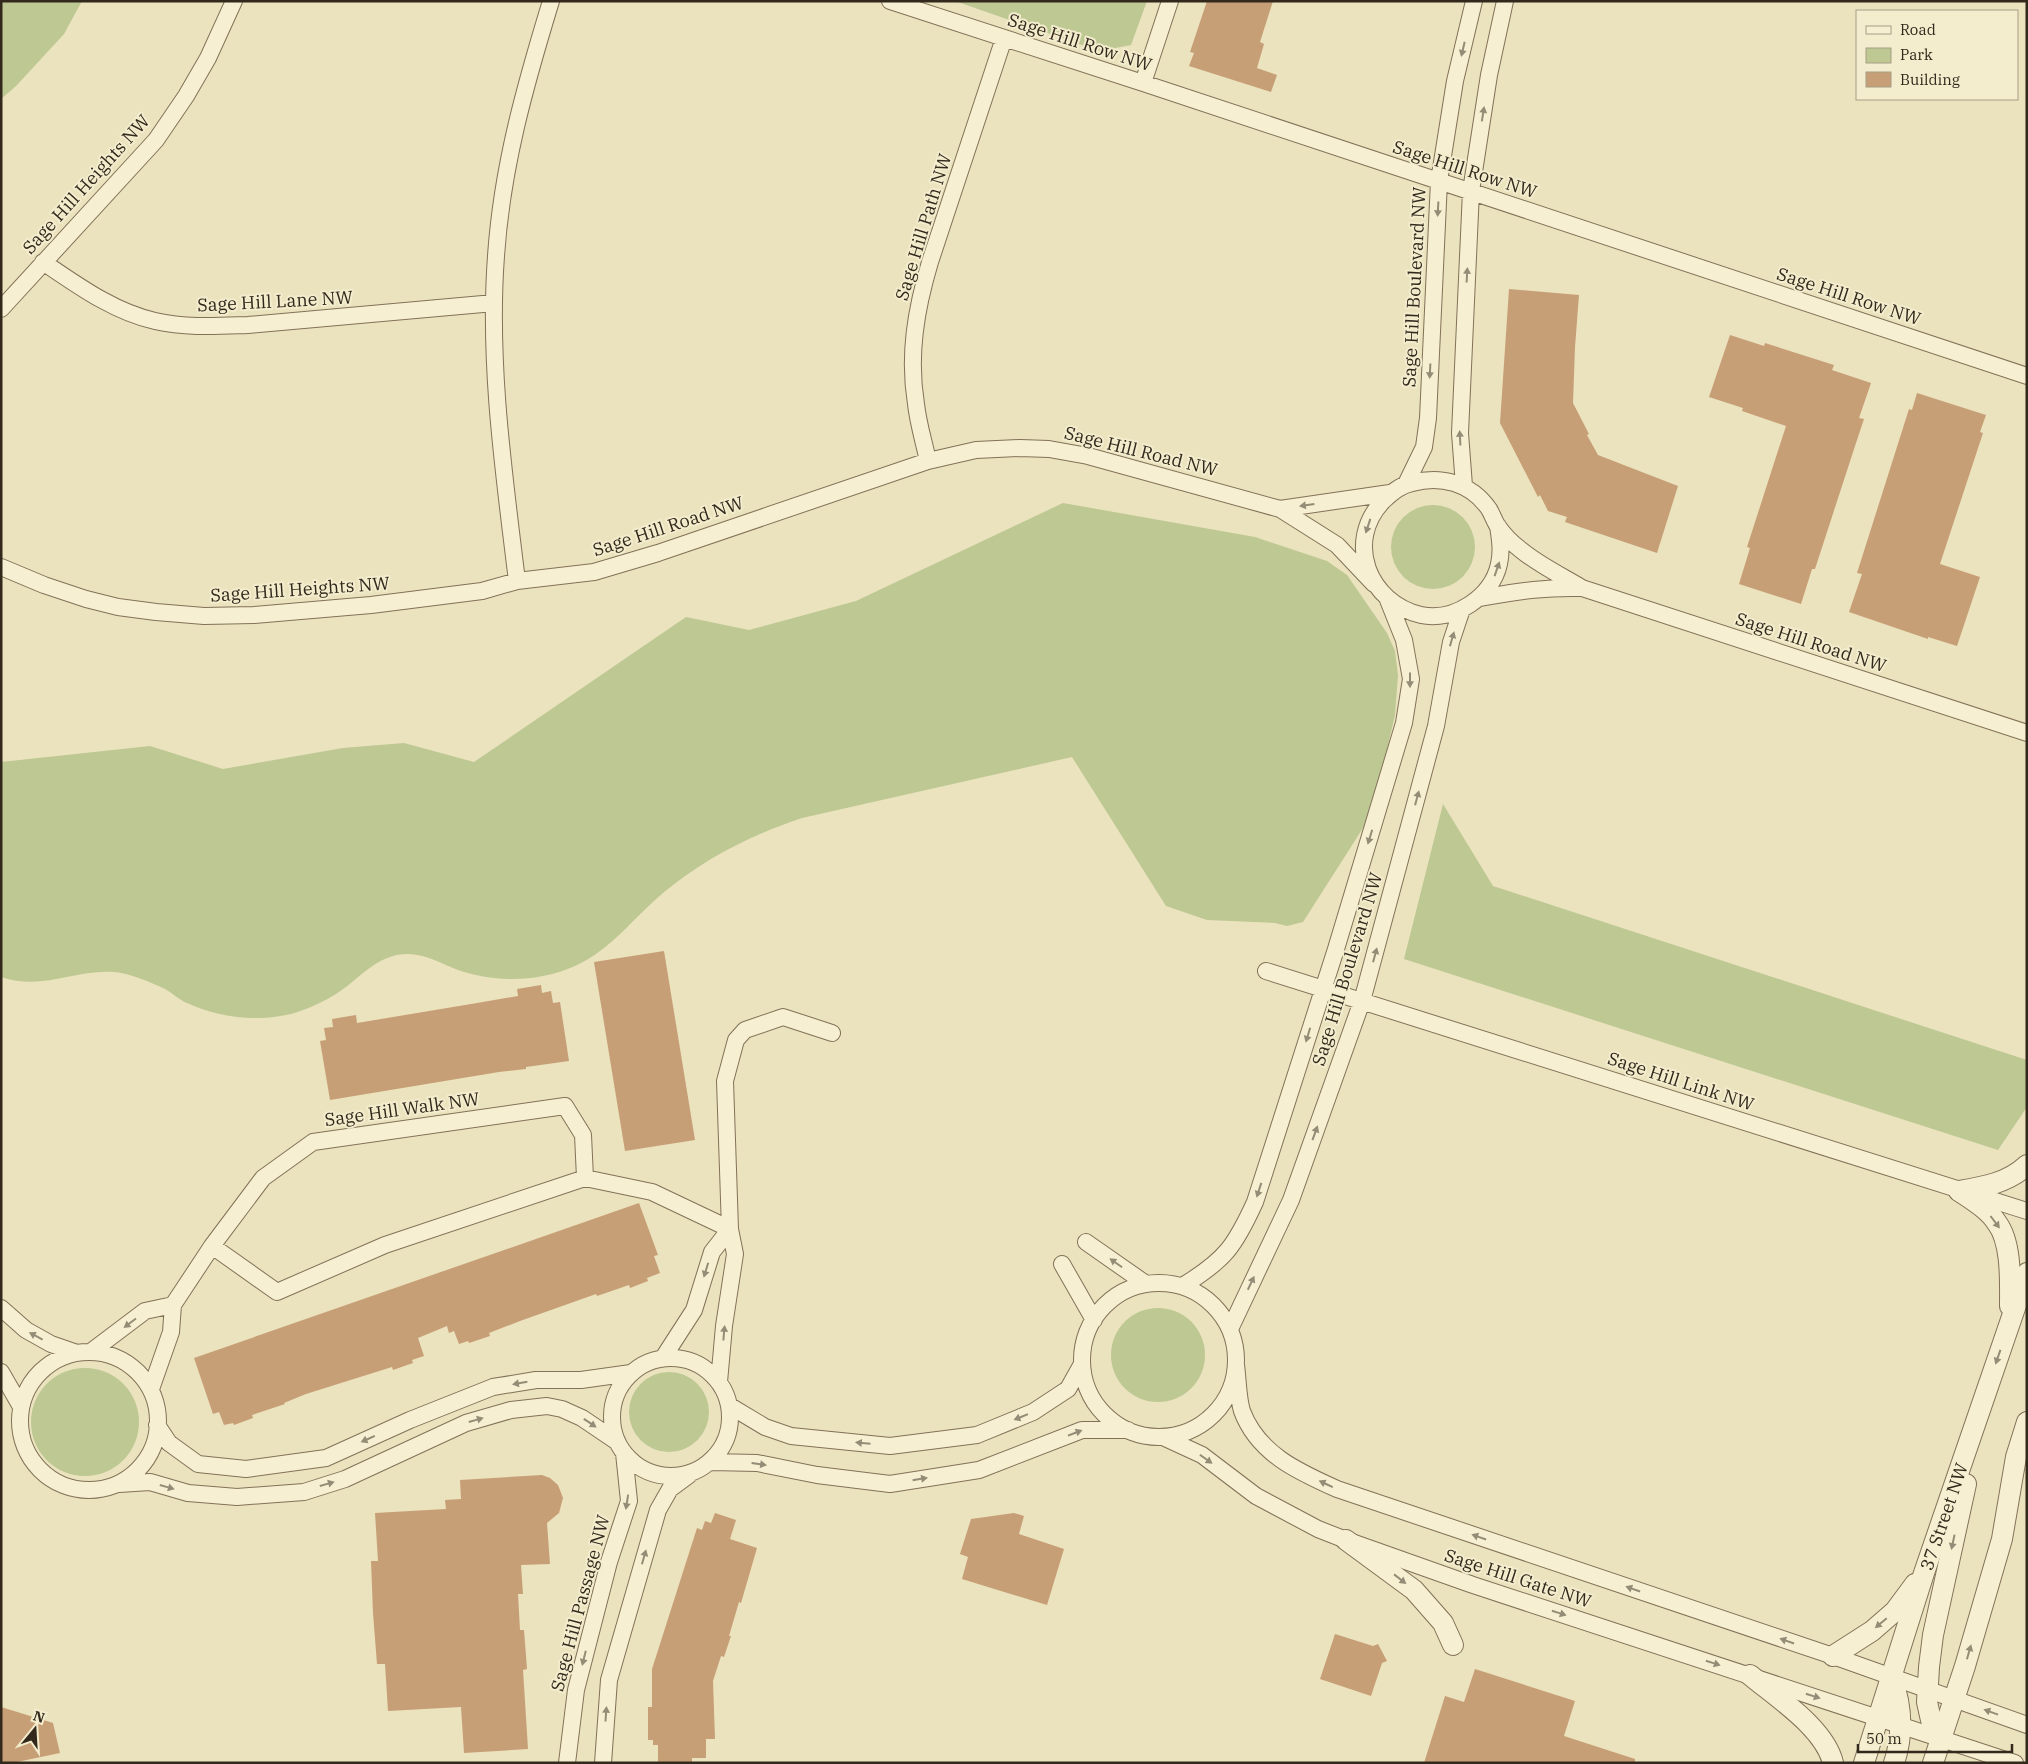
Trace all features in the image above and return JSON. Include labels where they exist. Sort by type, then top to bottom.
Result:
[{"type":"street","name":"Sage Hill Heights NW","points":[[1,309],[156,140],[186,96],[208,58],[234,1]]},
{"type":"street","points":[[517,581],[496,380],[494,303],[503,188],[513,132],[551,1]]},
{"type":"street","name":"Sage Hill Row NW","points":[[890,1],[2027,376]]},
{"type":"street","points":[[1143,83],[1170,1]]},
{"type":"street","name":"Sage Hill Boulevard NW","points":[[1406,484],[1424,447],[1428,418],[1439,181],[1455,81],[1474,1]]},
{"type":"street","points":[[1464,486],[1460,433],[1471,192],[1489,75],[1505,1]]},
{"type":"street","name":"Sage Hill Path NW","points":[[928,461],[916,405],[913,373],[913,346],[916,322],[922,289],[930,262],[1004,38]]},
{"type":"street","name":"Sage Hill Lane NW","points":[[43,262],[91,293],[125,311],[154,321],[181,325],[208,327],[248,325],[494,303]]},
{"type":"street","name":"Sage Hill Road NW","points":[[517,581],[594,572],[658,553],[928,461],[954,454],[992,448],[1049,449],[1088,456],[1280,509],[1337,545],[1374,584]]},
{"type":"street","points":[[1424,480],[1442,480],[1464,486],[1476,494],[1489,509],[1498,526],[1501,546],[1499,565],[1491,583],[1479,598],[1462,609],[1444,615],[1424,615],[1405,610],[1388,600],[1374,584],[1366,566],[1364,546],[1367,526],[1376,508],[1390,493],[1406,484],[1424,480]]},
{"type":"street","name":"Sage Hill Road NW","points":[[1280,509],[1390,493]]},
{"type":"street","name":"Sage Hill Road NW","points":[[1498,526],[1521,550],[1582,588],[2027,733]]},
{"type":"street","name":"Sage Hill Heights NW","points":[[1,567],[44,585],[86,599],[156,612],[204,616],[254,616],[371,604],[482,591],[517,581]]},
{"type":"street","name":"Sage Hill Road NW","points":[[1479,598],[1528,589],[1549,587],[1582,588]]},
{"type":"street","name":"Sage Hill Boulevard NW","points":[[1184,1286],[1204,1274],[1227,1253],[1242,1232],[1255,1202],[1323,989],[1404,723],[1411,679],[1404,640],[1388,600]]},
{"type":"street","name":"Sage Hill Boulevard NW","points":[[1231,1327],[1291,1200],[1362,1001],[1436,726],[1451,642],[1462,609]]},
{"type":"street","name":"Sage Hill Link NW","points":[[1266,971],[2027,1211]]},
{"type":"street","points":[[719,1382],[724,1326],[735,1254],[730,1229],[725,1081],[736,1040],[745,1030],[783,1017],[832,1033]]},
{"type":"street","name":"Sage Hill Walk NW","points":[[150,1389],[171,1332],[173,1304],[212,1246],[262,1178],[313,1142],[565,1106],[583,1135],[586,1178]]},
{"type":"street","points":[[1959,1191],[1991,1186],[2018,1173],[2027,1165]]},
{"type":"street","points":[[212,1246],[277,1292],[385,1244],[586,1178],[652,1192],[730,1229]]},
{"type":"street","points":[[1959,1191],[1984,1209],[1997,1223],[2003,1235],[2010,1268],[2010,1321]]},
{"type":"street","points":[[663,1358],[694,1310],[712,1252],[730,1229]]},
{"type":"street","points":[[1086,1242],[1146,1284]]},
{"type":"street","points":[[1062,1264],[1094,1320]]},
{"type":"street","name":"37 Street NW","points":[[1864,1763],[1924,1573],[2027,1273]]},
{"type":"street","points":[[1167,1283],[1184,1286],[1212,1303],[1231,1327],[1236,1365],[1232,1387],[1221,1407],[1205,1422],[1185,1432],[1163,1437],[1145,1435],[1128,1430],[1110,1419],[1096,1403],[1086,1385],[1082,1364],[1085,1341],[1094,1320],[1103,1307],[1116,1296],[1130,1288],[1146,1284],[1167,1283]]},
{"type":"street","points":[[173,1304],[146,1311],[84,1352],[68,1354],[46,1365],[30,1383],[20,1405],[19,1430],[25,1450],[38,1468],[55,1482],[76,1490],[98,1490],[118,1484],[150,1482],[188,1493],[237,1497],[304,1492],[345,1479],[466,1423],[511,1410],[547,1406],[562,1409],[582,1418],[620,1447],[634,1464],[647,1472],[661,1476],[676,1477],[690,1474]]},
{"type":"street","points":[[1,1308],[26,1330],[51,1344],[115,1357],[136,1370],[150,1389],[158,1412],[157,1434],[150,1454],[136,1472],[118,1484]]},
{"type":"street","points":[[603,1763],[609,1680],[658,1510],[670,1489],[690,1474],[711,1462],[721,1450],[728,1437],[731,1422],[730,1406],[726,1394],[719,1382],[708,1370],[695,1362],[679,1358],[663,1358],[646,1363],[631,1373],[620,1387],[613,1404],[612,1423],[620,1447]]},
{"type":"street","points":[[730,1406],[765,1427],[791,1436],[890,1446],[977,1435],[1033,1412],[1068,1389],[1082,1364]]},
{"type":"street","name":"Sage Hill Gate NW","points":[[1236,1365],[1242,1410],[1256,1436],[1276,1457],[1299,1472],[1337,1489],[1892,1676],[2027,1725]]},
{"type":"street","points":[[1,1372],[20,1405]]},
{"type":"street","points":[[158,1425],[169,1443],[198,1464],[246,1470],[326,1458],[410,1420],[492,1387],[536,1380],[580,1380],[631,1373]]},
{"type":"street","points":[[1941,1739],[1931,1720],[1926,1702],[1933,1635],[1986,1392]]},
{"type":"street","points":[[2002,1539],[2016,1457],[2027,1422]]},
{"type":"street","points":[[711,1462],[756,1463],[816,1475],[890,1484],[979,1470],[1082,1430],[1128,1430]]},
{"type":"street","name":"Sage Hill Gate NW","points":[[1163,1437],[1202,1456],[1256,1496],[1318,1528],[1346,1540],[1472,1585],[2015,1763]]},
{"type":"street","name":"Sage Hill Passage NW","points":[[567,1763],[576,1690],[609,1562],[628,1501],[620,1447]]},
{"type":"street","points":[[1933,1763],[2002,1539],[2027,1472]]},
{"type":"street","points":[[1346,1540],[1414,1590],[1443,1623],[1452,1645]]},
{"type":"street","points":[[1833,1656],[1872,1631],[1895,1611],[1924,1573]]},
{"type":"street","points":[[1750,1675],[1812,1729],[1825,1743],[1833,1763]]},
{"type":"street","points":[[1892,1676],[1901,1711],[1901,1725],[1894,1763]]},
{"type":"green space","points":[[1,1],[82,1],[64,34],[16,86],[1,99]]},
{"type":"green space","points":[[955,1],[1147,1],[1131,45],[1099,51]]},
{"type":"green space","points":[[1063,503],[1255,537],[1327,561],[1347,575],[1387,633],[1395,651],[1398,675],[1395,715],[1379,784],[1363,828],[1303,922],[1287,926],[1275,923],[1207,920],[1166,906],[1072,757],[802,818],[765,832],[746,840],[695,869],[663,893],[611,942],[588,959],[575,966],[547,975],[517,979],[487,977],[458,970],[415,954],[397,955],[377,963],[345,988],[314,1006],[291,1014],[265,1018],[239,1017],[212,1012],[184,1002],[159,986],[115,972],[86,973],[31,982],[1,977],[1,762],[150,746],[223,769],[343,748],[404,743],[474,762],[686,617],[749,630],[856,601]]},
{"type":"green space","points":[[1425,505],[1441,505],[1457,512],[1468,523],[1475,539],[1472,563],[1463,577],[1457,582],[1441,589],[1425,589],[1409,582],[1398,571],[1391,555],[1391,539],[1398,523],[1409,512]]},
{"type":"green space","points":[[1443,804],[1493,886],[2027,1060],[2027,1107],[1998,1150],[1404,959]]},
{"type":"green space","points":[[1158,1308],[1176,1311],[1191,1322],[1202,1337],[1205,1355],[1202,1373],[1191,1388],[1176,1399],[1158,1402],[1140,1399],[1125,1388],[1114,1373],[1111,1355],[1114,1337],[1125,1322],[1140,1311]]},
{"type":"green space","points":[[85,1368],[106,1372],[123,1384],[135,1401],[139,1422],[135,1443],[123,1460],[106,1472],[85,1476],[64,1472],[47,1460],[35,1443],[31,1422],[35,1401],[47,1384],[64,1372]]},
{"type":"green space","points":[[669,1372],[684,1375],[697,1384],[706,1397],[709,1412],[706,1427],[697,1440],[684,1449],[669,1452],[654,1449],[641,1440],[632,1427],[629,1412],[632,1397],[641,1384],[654,1375]]},
{"type":"building","points":[[1207,1],[1273,1],[1260,42],[1264,44],[1257,68],[1277,75],[1271,92],[1189,66],[1194,53],[1190,52]]},
{"type":"building","points":[[1509,289],[1579,295],[1573,403],[1589,434],[1587,435],[1598,455],[1678,486],[1657,553],[1565,522],[1567,517],[1548,511],[1540,495],[1538,497],[1500,423]]},
{"type":"building","points":[[1730,335],[1764,346],[1765,343],[1834,365],[1832,370],[1871,383],[1859,418],[1864,419],[1815,569],[1812,569],[1801,604],[1739,584],[1750,548],[1747,547],[1786,426],[1742,411],[1743,408],[1709,397]]},
{"type":"building","points":[[1917,393],[1986,415],[1980,432],[1983,433],[1940,564],[1980,577],[1957,646],[1928,637],[1928,639],[1849,612],[1862,574],[1857,573],[1909,409],[1912,410]]},
{"type":"building","points":[[664,951],[695,1140],[625,1151],[594,962]]},
{"type":"building","points":[[541,985],[542,993],[551,991],[553,1003],[560,1002],[569,1061],[330,1100],[320,1041],[326,1040],[324,1028],[333,1027],[332,1019],[356,1015],[357,1023],[518,996],[517,989]]},
{"type":"building","points":[[639,1203],[658,1255],[654,1256],[660,1273],[647,1278],[648,1281],[630,1288],[629,1285],[597,1296],[596,1294],[520,1321],[489,1333],[490,1336],[469,1343],[468,1341],[459,1344],[454,1331],[449,1333],[447,1326],[418,1338],[424,1356],[412,1360],[413,1363],[393,1370],[392,1367],[306,1394],[285,1404],[252,1415],[253,1418],[234,1425],[233,1423],[224,1425],[219,1412],[213,1414],[194,1358]]},
{"type":"building","points":[[542,1475],[550,1478],[558,1485],[563,1498],[559,1513],[547,1523],[550,1564],[521,1565],[523,1594],[518,1594],[520,1630],[524,1630],[527,1669],[523,1670],[528,1749],[464,1753],[461,1707],[388,1711],[385,1664],[377,1664],[373,1613],[371,1561],[378,1561],[375,1513],[446,1509],[445,1500],[461,1499],[460,1480]]},
{"type":"building","points":[[715,1513],[736,1520],[730,1539],[757,1548],[729,1636],[731,1636],[724,1657],[721,1656],[713,1681],[715,1739],[706,1739],[706,1758],[692,1758],[692,1763],[658,1763],[658,1745],[653,1745],[653,1740],[648,1740],[648,1707],[652,1707],[652,1669],[697,1528],[702,1530],[705,1521],[711,1523]]},
{"type":"building","points":[[1014,1513],[1024,1516],[1019,1534],[1064,1549],[1047,1605],[962,1579],[968,1557],[960,1554],[971,1519]]},
{"type":"building","points":[[1335,1634],[1373,1646],[1378,1644],[1387,1661],[1382,1663],[1371,1696],[1320,1679]]},
{"type":"building","points":[[1475,1669],[1575,1701],[1564,1736],[1635,1759],[1635,1763],[1424,1763],[1445,1696],[1464,1702]]},
{"type":"building","points":[[1,1707],[53,1723],[60,1753],[12,1763],[1,1763]]}]
